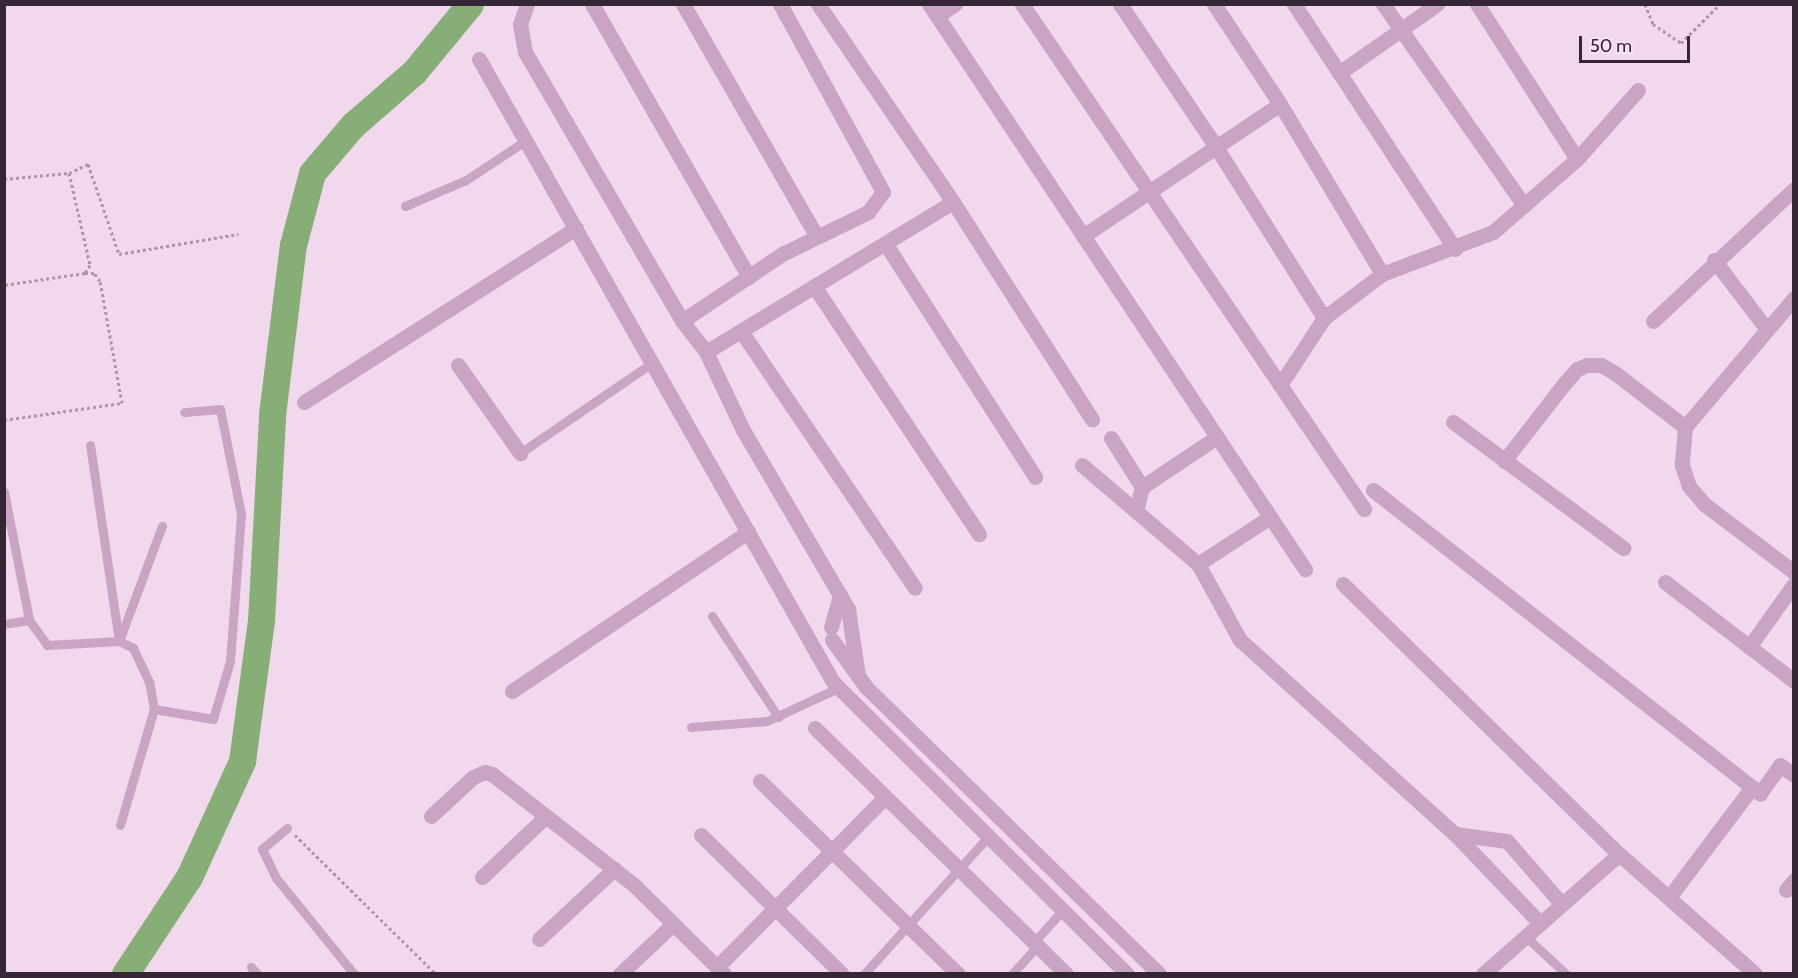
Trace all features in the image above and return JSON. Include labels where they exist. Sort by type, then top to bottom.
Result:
[{"type":"street","points":[[527,4],[520,24],[525,52],[682,321],[706,352],[743,430],[840,595],[854,628],[858,676]]},
{"type":"street","points":[[592,4],[749,278]]},
{"type":"street","points":[[683,4],[816,235]]},
{"type":"street","points":[[682,321],[816,235],[868,212],[883,192],[780,4]]},
{"type":"street","points":[[818,4],[953,202],[1092,419]]},
{"type":"street","points":[[955,4],[933,10],[1305,569]]},
{"type":"street","points":[[1022,4],[1364,509]]},
{"type":"street","points":[[1120,4],[1216,147],[1324,318]]},
{"type":"street","points":[[1214,4],[1280,104],[1382,274]]},
{"type":"street","points":[[1294,4],[1455,249]]},
{"type":"street","points":[[1383,4],[1524,205]]},
{"type":"street","points":[[1339,73],[1437,4]]},
{"type":"street","points":[[1477,4],[1577,159]]},
{"type":"street","points":[[479,59],[838,688],[987,838],[1127,974]]},
{"type":"street","points":[[1280,386],[1324,318],[1382,274],[1455,249],[1493,232],[1577,159],[1638,90]]},
{"type":"street","points":[[1083,236],[1280,104]]},
{"type":"street","points":[[1653,321],[1714,260],[1794,189]]},
{"type":"street","points":[[706,352],[953,202]]},
{"type":"street","points":[[304,402],[576,228]]},
{"type":"street","points":[[885,243],[1035,477]]},
{"type":"street","points":[[1714,260],[1765,327]]},
{"type":"street","points":[[814,286],[979,534]]},
{"type":"street","points":[[1794,298],[1765,327],[1685,427],[1682,465],[1689,486],[1704,504],[1794,572]]},
{"type":"street","points":[[741,331],[915,588]]},
{"type":"street","points":[[458,365],[520,453]]},
{"type":"street","points":[[1504,461],[1576,369],[1587,365],[1601,365],[1615,373],[1685,427]]},
{"type":"street","points":[[1453,422],[1623,548]]},
{"type":"street","points":[[1136,511],[1142,487],[1217,437]]},
{"type":"street","points":[[1111,438],[1142,487]]},
{"type":"street","points":[[1082,465],[1198,564],[1240,640],[1455,834],[1539,922]]},
{"type":"street","points":[[1372,490],[1760,793],[1780,765],[1794,775]]},
{"type":"street","points":[[1198,564],[1270,517]]},
{"type":"street","points":[[512,691],[748,532]]},
{"type":"street","points":[[1665,582],[1794,681]]},
{"type":"street","points":[[1342,584],[1619,854],[1670,896],[1751,972]]},
{"type":"street","points":[[1749,647],[1794,584]]},
{"type":"street","points":[[840,595],[832,634],[858,676],[1159,974]]},
{"type":"street","points":[[815,728],[1066,974]]},
{"type":"street","points":[[431,816],[473,777],[485,772],[614,869],[720,970],[775,909],[884,798]]},
{"type":"street","points":[[760,781],[831,853],[958,974]]},
{"type":"street","points":[[1670,896],[1752,787]]},
{"type":"street","points":[[482,877],[546,816]]},
{"type":"street","points":[[1455,834],[1507,841],[1560,902]]},
{"type":"street","points":[[701,835],[842,974]]},
{"type":"street","points":[[1483,974],[1560,902],[1619,854]]},
{"type":"street","points":[[539,939],[614,869]]},
{"type":"street","points":[[620,974],[673,924]]},
{"type":"lane","points":[[405,206],[466,180],[525,141]]},
{"type":"lane","points":[[520,453],[652,363]]},
{"type":"lane","points":[[154,709],[213,718],[230,661],[241,514],[220,409],[184,412]]},
{"type":"lane","points":[[90,445],[119,641]]},
{"type":"lane","points":[[4,492],[29,620],[47,645],[119,641],[133,648],[149,682],[154,709],[120,825]]},
{"type":"lane","points":[[119,641],[162,526]]},
{"type":"lane","points":[[712,616],[778,717]]},
{"type":"lane","points":[[4,624],[29,620]]},
{"type":"lane","points":[[691,728],[778,717],[838,688]]},
{"type":"lane","points":[[287,828],[262,849],[276,878],[354,974]]},
{"type":"lane","points":[[864,974],[960,871],[987,838]]},
{"type":"lane","points":[[1012,974],[1062,911]]},
{"type":"lane","points":[[1524,935],[1566,974]]},
{"type":"path","points":[[1645,4],[1653,24],[1681,43],[1720,4]]},
{"type":"path","points":[[4,179],[69,173],[88,164],[119,254],[238,234]]},
{"type":"path","points":[[69,173],[90,265],[86,273]]},
{"type":"path","points":[[4,285],[94,273],[100,281],[122,403],[4,420]]},
{"type":"path","points":[[287,828],[436,974]]},
{"type":"waterway","points":[[125,974],[189,877],[242,761],[261,621],[272,415],[293,245],[312,173],[353,125],[414,72],[470,4]]}]
